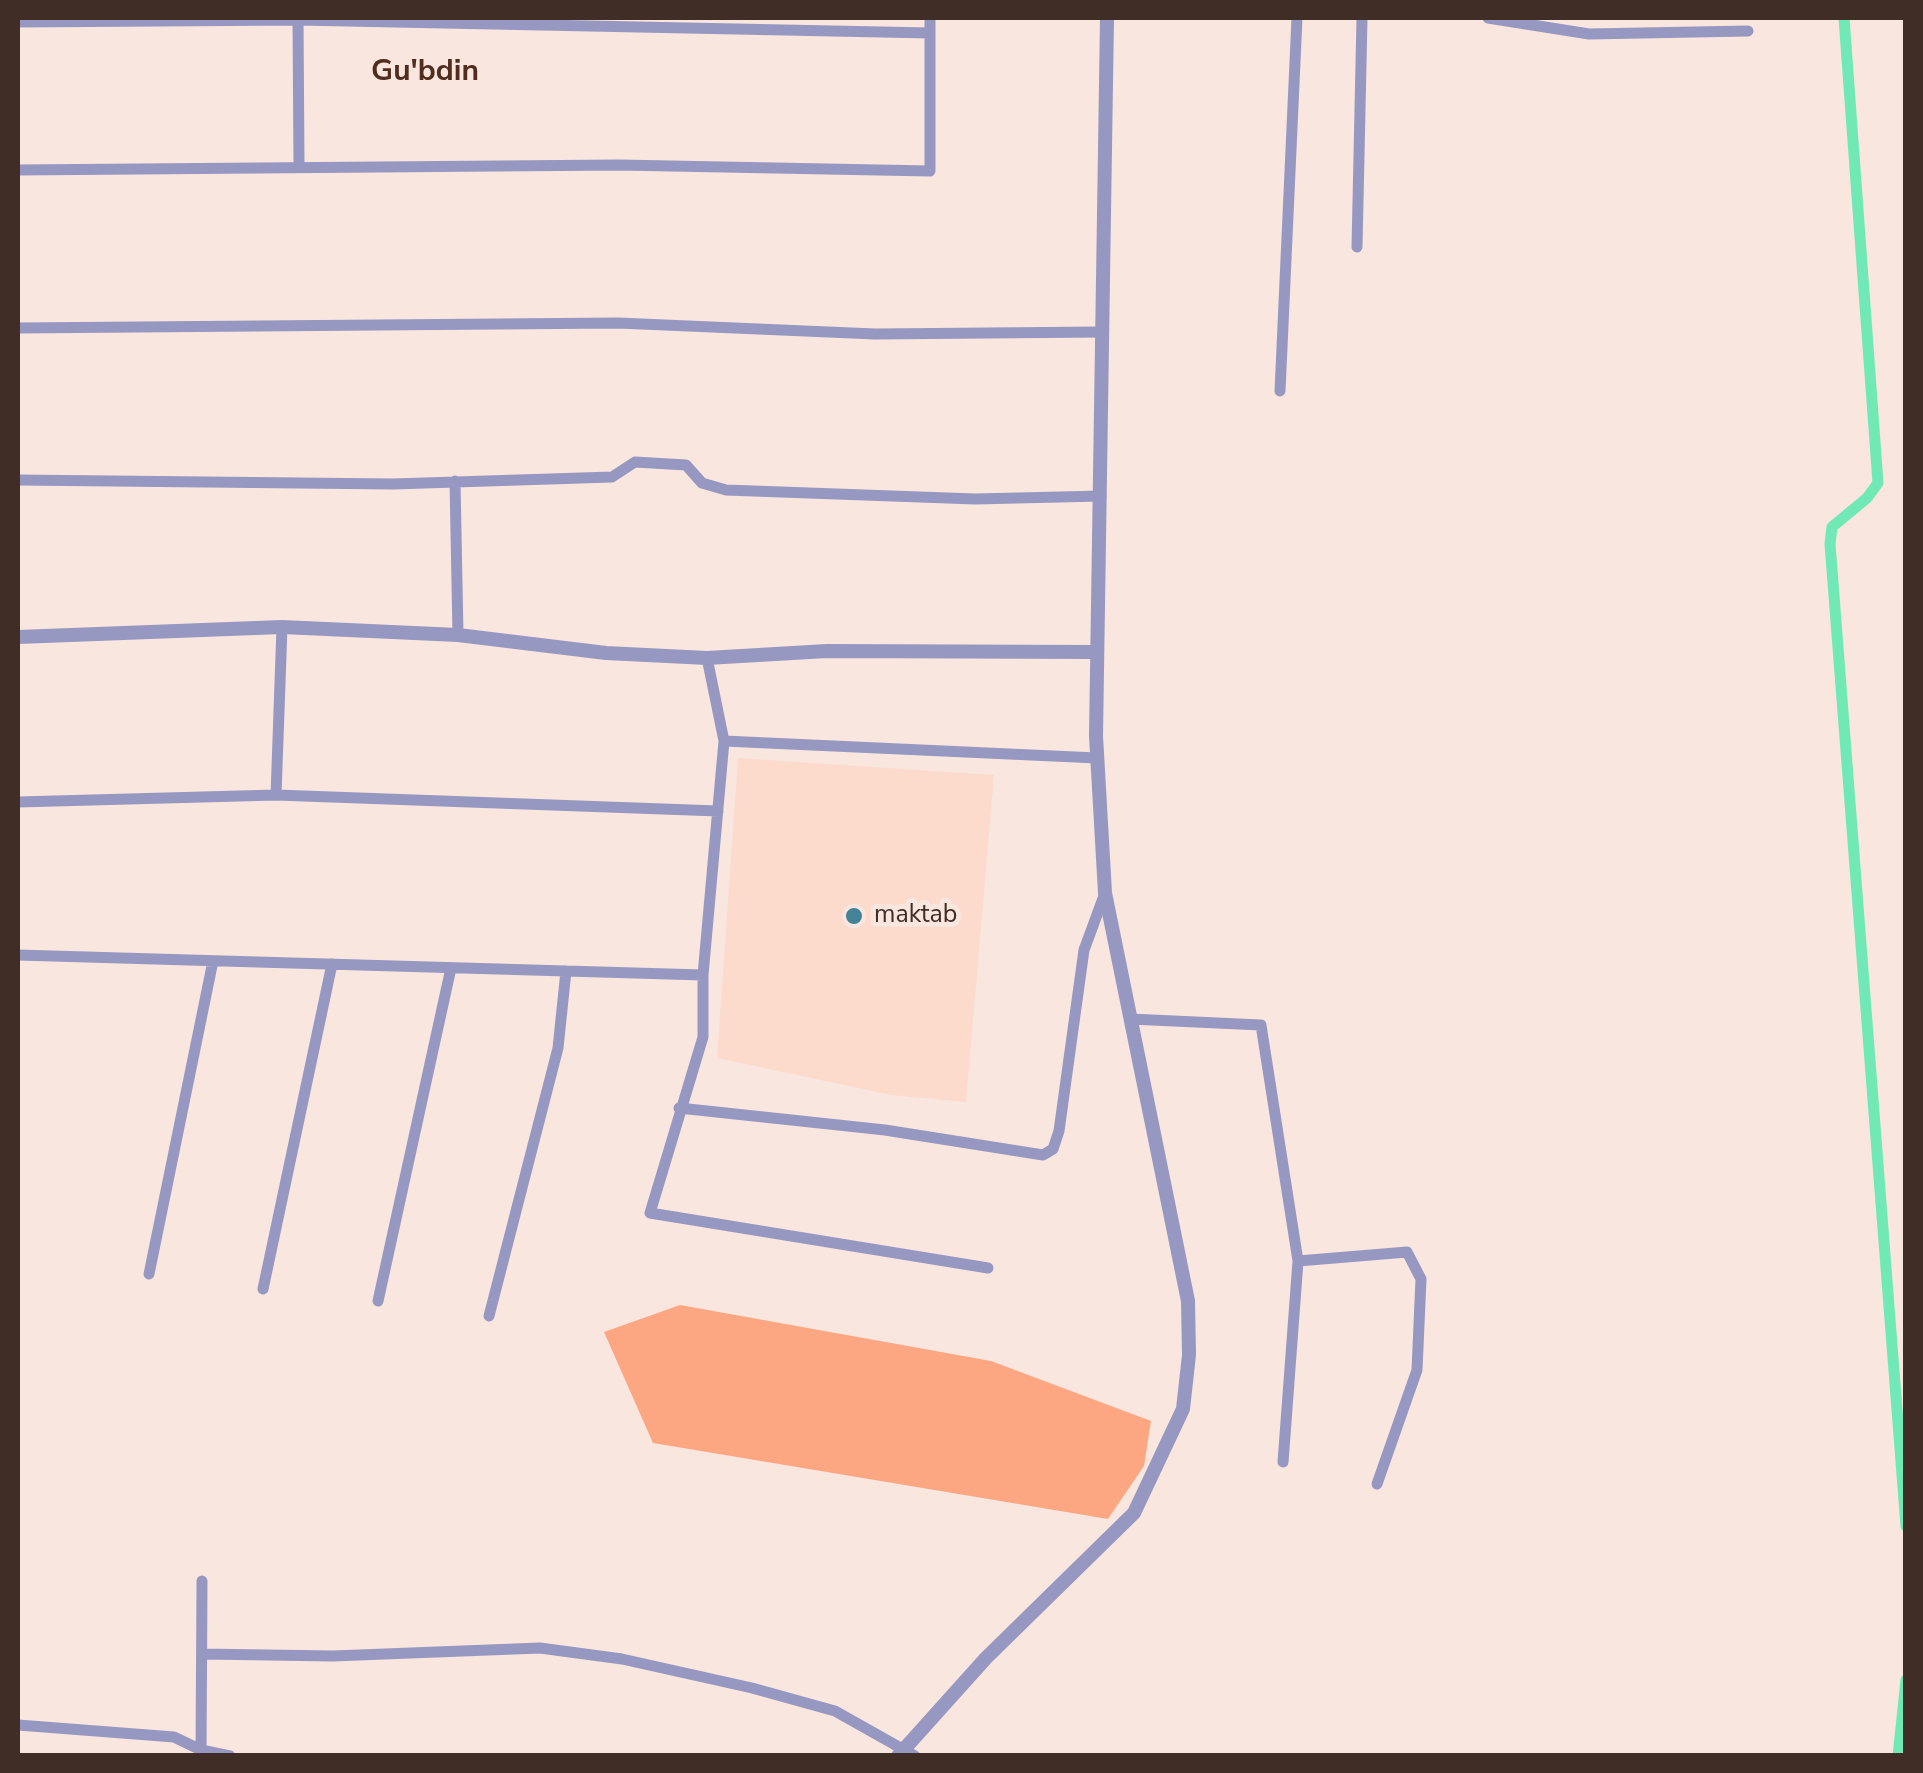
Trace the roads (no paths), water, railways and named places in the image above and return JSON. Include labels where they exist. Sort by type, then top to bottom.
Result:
[{"type":"street","points":[[18,170],[299,165],[930,171],[930,18]]},
{"type":"street","points":[[202,1654],[333,1656],[540,1648],[622,1660],[752,1688],[834,1711],[906,1753],[986,1658],[1134,1513],[1183,1409],[1189,1354],[1188,1301],[1105,893],[1094,652],[1101,496],[1107,18]]},
{"type":"street","points":[[1280,392],[1296,18]]},
{"type":"street","points":[[1356,247],[1362,18]]},
{"type":"street","points":[[1488,18],[1589,34],[1748,31]]},
{"type":"street","points":[[1588,18],[1589,34]]},
{"type":"street","points":[[18,22],[298,19],[930,33]]},
{"type":"street","points":[[298,19],[299,165]]},
{"type":"street","points":[[18,328],[618,323],[875,334],[1101,332]]},
{"type":"street","points":[[18,480],[455,481],[612,477],[635,462],[686,464],[702,483],[726,490],[976,499],[1101,496]]},
{"type":"street","points":[[455,481],[458,635]]},
{"type":"street","points":[[18,637],[282,627],[458,635],[606,653],[707,658],[826,651],[1094,652]]},
{"type":"street","points":[[276,795],[282,627]]},
{"type":"street","points":[[707,658],[724,742],[704,976],[704,1037],[650,1212],[988,1268]]},
{"type":"street","points":[[724,742],[1098,758]]},
{"type":"street","points":[[18,802],[276,795],[718,811]]},
{"type":"street","points":[[679,1108],[885,1130],[1043,1155],[1054,1149],[1059,1132],[1084,950],[1105,893]]},
{"type":"street","points":[[18,955],[704,976]]},
{"type":"street","points":[[150,1274],[213,961]]},
{"type":"street","points":[[263,1288],[332,964]]},
{"type":"street","points":[[378,1301],[451,968]]},
{"type":"street","points":[[489,1316],[558,1048],[566,972]]},
{"type":"street","points":[[1130,1019],[1261,1025],[1298,1261],[1284,1462]]},
{"type":"street","points":[[1298,1261],[1407,1252],[1421,1278],[1417,1370],[1376,1484]]},
{"type":"street","points":[[201,1753],[202,1581]]},
{"type":"street","points":[[18,1725],[174,1737],[201,1753],[230,1756]]},
{"type":"waterway","points":[[1844,18],[1878,483],[1867,498],[1832,527],[1830,544],[1906,1526]]},
{"type":"waterway","points":[[1898,1756],[1906,1680]]},
{"type":"place","name":"maktab","points":[[854,916]]},
{"type":"district","name":"Gu'bdin","points":[[425,73]]}]
